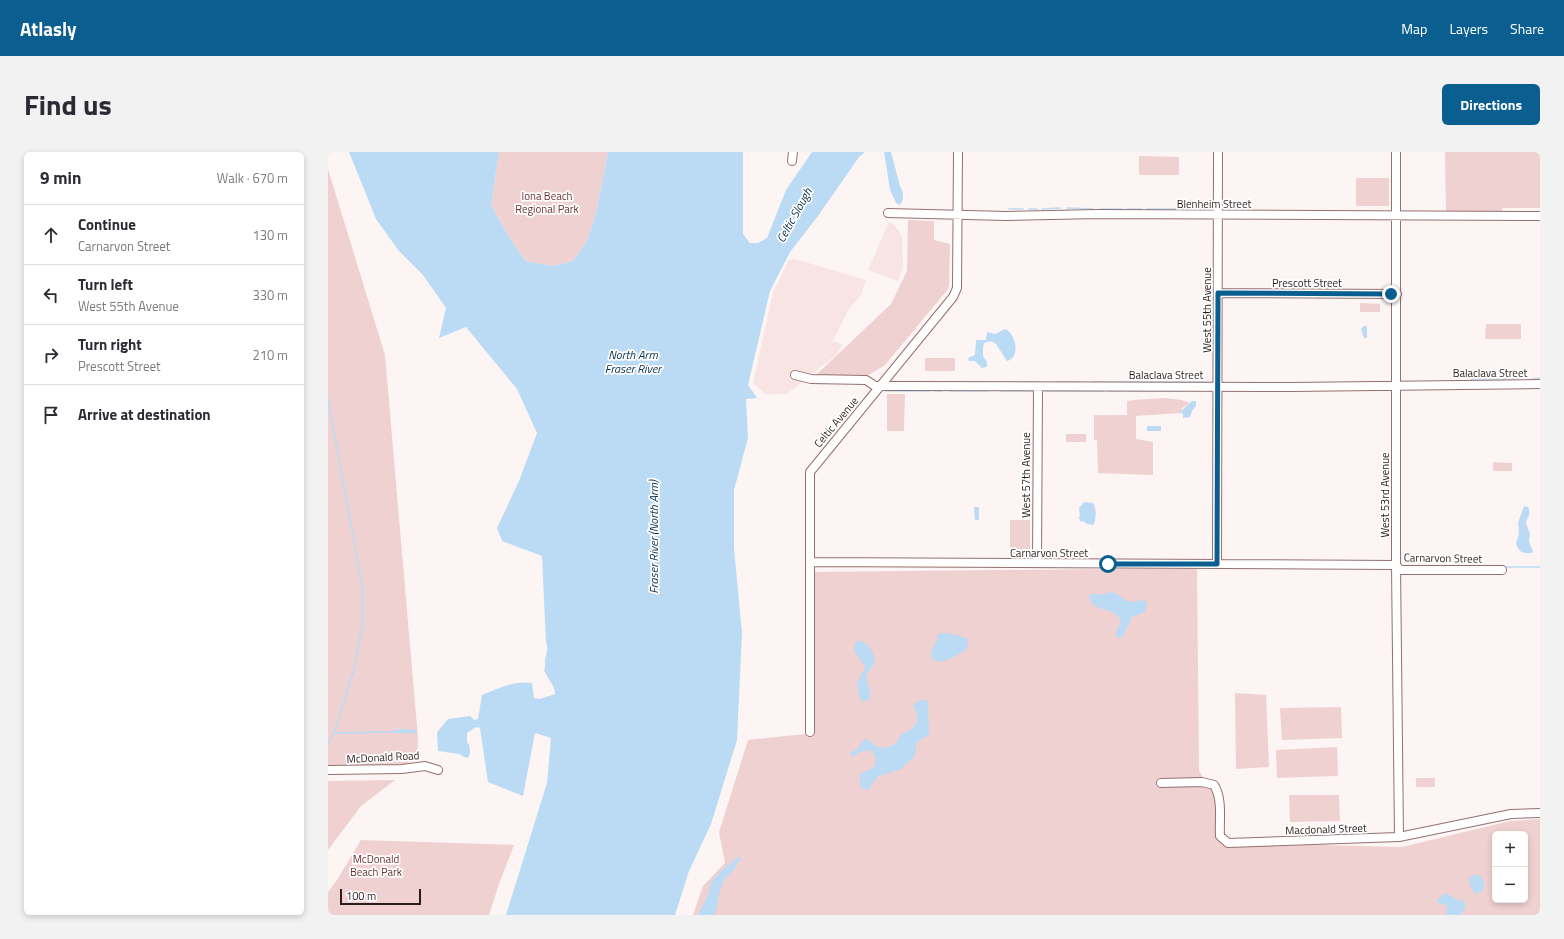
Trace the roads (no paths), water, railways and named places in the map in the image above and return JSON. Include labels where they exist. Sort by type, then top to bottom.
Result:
[{"type":"street","points":[[792,152],[792,161]]},
{"type":"street","name":"Celtic Avenue","points":[[810,732],[810,472],[953,297],[957,288],[958,152]]},
{"type":"street","name":"West 55th Avenue","points":[[1217,564],[1218,152]]},
{"type":"street","name":"West 53rd Avenue","points":[[1396,152],[1396,564],[1399,837]]},
{"type":"street","name":"Blenheim Street","points":[[888,213],[957,216],[1097,214],[1540,216]]},
{"type":"street","name":"Prescott Street","points":[[1218,293],[1397,294]]},
{"type":"street","name":"Balaclava Street","points":[[795,375],[811,379],[866,380],[874,386],[1038,387],[1540,384]]},
{"type":"street","name":"West 57th Avenue","points":[[1036,563],[1038,387]]},
{"type":"street","name":"Carnarvon Street","points":[[810,562],[1396,564],[1400,570],[1502,570]]},
{"type":"street","name":"McDonald Road","points":[[328,770],[425,766],[438,770]]},
{"type":"street","name":"Macdonald Street","points":[[1161,783],[1206,782],[1214,785],[1218,791],[1219,798],[1220,836],[1228,843],[1399,837],[1511,814],[1540,813]]},
{"type":"water","name":"North Arm Fraser River","points":[[349,152],[499,152],[491,205],[514,245],[526,261],[552,266],[573,261],[587,241],[596,213],[608,152],[743,152],[743,234],[750,243],[758,243],[767,238],[786,190],[812,152],[865,152],[859,157],[818,216],[790,252],[770,291],[748,385],[757,398],[746,399],[748,438],[734,490],[734,548],[742,633],[737,740],[711,824],[689,871],[675,915],[506,915],[547,783],[551,738],[535,733],[523,796],[488,782],[480,728],[476,727],[467,733],[467,743],[469,744],[470,751],[468,758],[459,754],[438,751],[437,734],[448,719],[470,716],[474,720],[478,719],[482,695],[506,686],[526,682],[532,683],[534,698],[540,699],[555,694],[554,688],[544,670],[547,647],[542,556],[502,541],[497,528],[519,481],[537,433],[517,389],[466,327],[439,338],[446,308],[423,275],[399,251],[376,219]]},
{"type":"water","points":[[884,152],[891,152],[903,193],[903,199],[900,205],[896,203],[890,190]]},
{"type":"water","points":[[1364,326],[1367,326],[1367,338],[1364,338],[1361,329]]},
{"type":"water","points":[[1005,329],[1012,335],[1015,345],[1014,355],[1011,359],[1007,361],[996,344],[991,341],[984,343],[983,348],[983,356],[987,362],[987,367],[982,368],[975,361],[969,361],[968,358],[975,355],[976,340],[986,340],[987,332],[995,334]]},
{"type":"water","points":[[1192,401],[1196,401],[1196,406],[1190,417],[1183,418],[1181,411]]},
{"type":"water","points":[[1147,426],[1161,426],[1161,431],[1147,431]]},
{"type":"water","points":[[1084,502],[1093,503],[1096,516],[1093,525],[1087,524],[1083,521],[1081,522],[1078,517],[1080,517],[1079,508]]},
{"type":"water","points":[[1524,506],[1528,507],[1530,512],[1526,523],[1530,534],[1529,542],[1533,551],[1532,553],[1521,552],[1516,543],[1519,534],[1518,523]]},
{"type":"water","points":[[974,507],[979,507],[979,520],[975,520]]},
{"type":"water","points":[[1112,592],[1131,602],[1143,600],[1147,603],[1145,612],[1132,617],[1123,636],[1119,639],[1116,636],[1116,632],[1121,621],[1118,616],[1095,606],[1089,597],[1091,594],[1104,594]]},
{"type":"water","points":[[942,633],[967,638],[967,649],[944,661],[931,658],[931,652],[938,635]]},
{"type":"water","points":[[860,641],[869,646],[875,660],[873,666],[867,674],[871,694],[868,700],[863,702],[859,694],[857,683],[865,668],[854,650],[856,642]]},
{"type":"water","points":[[922,700],[926,700],[928,702],[929,733],[927,736],[918,741],[914,757],[901,769],[879,776],[873,782],[869,790],[861,788],[859,775],[875,766],[875,757],[869,750],[858,753],[852,757],[850,755],[851,752],[856,750],[865,739],[876,746],[884,748],[894,744],[899,739],[900,735],[913,728],[917,722],[917,713],[913,705]]},
{"type":"water","points":[[400,729],[417,730],[417,733],[393,733],[393,731]]},
{"type":"water","points":[[737,857],[741,857],[738,864],[723,881],[714,915],[698,915],[708,895],[711,882],[727,865],[731,864],[732,861],[737,859]]},
{"type":"water","points":[[1473,875],[1479,875],[1484,882],[1483,890],[1476,894],[1471,889],[1469,879]]},
{"type":"water","points":[[1445,893],[1457,900],[1465,902],[1465,909],[1460,915],[1446,915],[1447,905],[1439,904],[1437,900]]},
{"type":"waterway","points":[[1214,164],[1214,191]]},
{"type":"waterway","points":[[1181,209],[1213,209],[1214,194]]},
{"type":"waterway","points":[[1042,209],[1060,208]]},
{"type":"waterway","points":[[1067,208],[1093,209]]},
{"type":"waterway","points":[[1009,209],[1023,209]]},
{"type":"waterway","points":[[1029,209],[1037,209]]},
{"type":"waterway","points":[[1101,209],[1122,209]]},
{"type":"waterway","points":[[1127,209],[1142,209]]},
{"type":"waterway","points":[[1147,209],[1175,209]]},
{"type":"waterway","points":[[1532,379],[1540,378]]},
{"type":"waterway","points":[[1471,379],[1516,379]]},
{"type":"waterway","points":[[903,382],[1038,382]]},
{"type":"waterway","points":[[1056,382],[1080,382]]},
{"type":"waterway","points":[[1093,382],[1209,382]]},
{"type":"waterway","points":[[886,391],[929,391]]},
{"type":"waterway","points":[[934,391],[942,391]]},
{"type":"waterway","points":[[950,391],[988,391]]},
{"type":"waterway","points":[[1001,391],[1033,391]]},
{"type":"waterway","points":[[1046,391],[1103,391]]},
{"type":"waterway","points":[[1109,391],[1124,391]]},
{"type":"waterway","points":[[1128,391],[1182,391]]},
{"type":"waterway","points":[[328,399],[362,585],[362,627],[354,669],[334,733],[328,744]]},
{"type":"waterway","points":[[1504,567],[1540,567]]},
{"type":"waterway","points":[[334,733],[394,732]]},
{"type":"park label","name":"Iona Beach Regional Park","points":[[547,202]]},
{"type":"park label","name":"McDonald Beach Park","points":[[376,865]]},
{"type":"water label","name":"Celtic Slough","points":[[794,215]]},
{"type":"water label","name":"Fraser River (North Arm)","points":[[653,537]]}]
